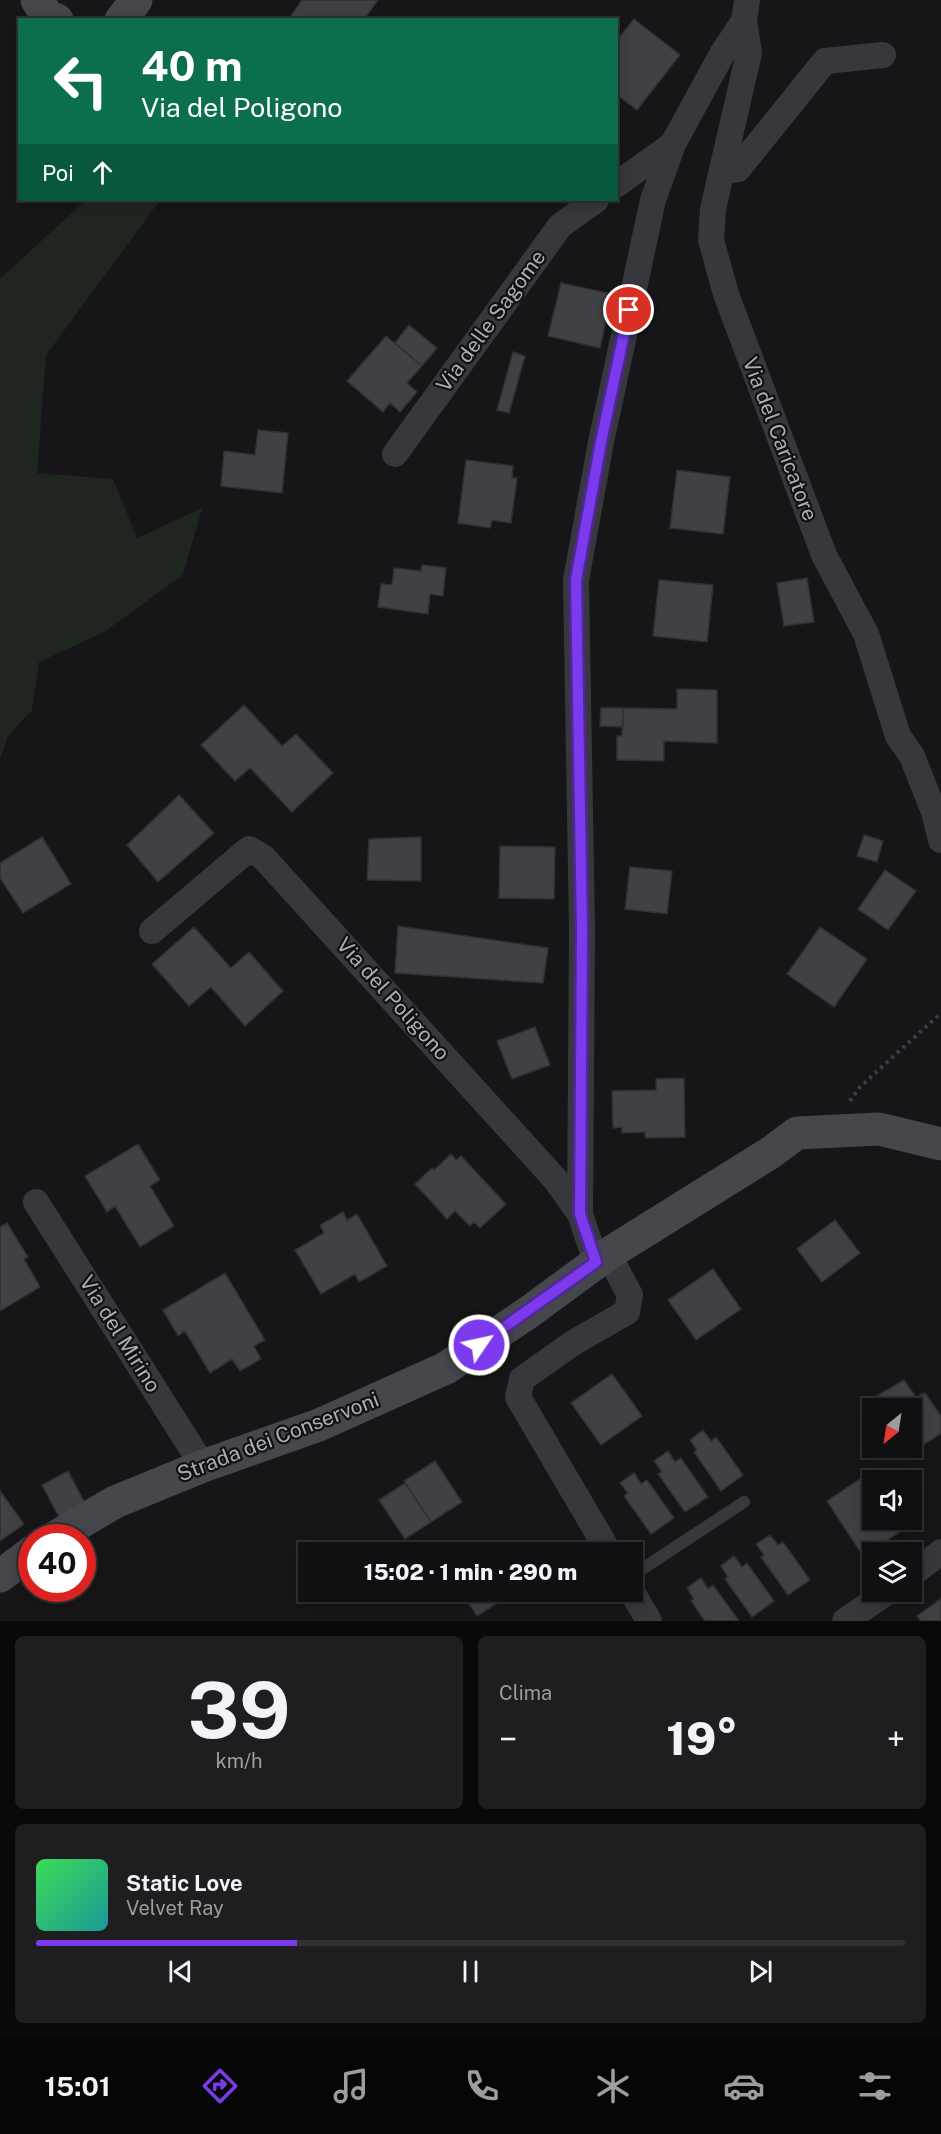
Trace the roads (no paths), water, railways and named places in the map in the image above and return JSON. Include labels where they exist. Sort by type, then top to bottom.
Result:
[{"type":"street","points":[[36,0],[51,18]]},
{"type":"street","points":[[123,18],[136,0]]},
{"type":"street","points":[[580,1214],[582,930],[576,580],[601,442],[653,200],[673,144],[745,11]]},
{"type":"street","name":"Via del Caricatore","points":[[745,11],[748,53],[713,209],[711,240],[726,294],[824,555],[866,634],[898,735],[912,756],[934,812],[941,840]]},
{"type":"street","points":[[722,171],[738,169],[825,60],[883,55]]},
{"type":"street","points":[[618,184],[673,144]]},
{"type":"street","name":"Via delle Sagome","points":[[395,454],[560,226],[595,201]]},
{"type":"street","name":"Via del Poligono","points":[[152,931],[249,849],[264,858],[555,1179],[580,1214],[602,1258],[630,1295],[627,1312],[573,1343],[522,1379],[518,1397],[603,1542]]},
{"type":"street","name":"Strada dei Conservoni","points":[[78,1524],[115,1502],[203,1466],[319,1425],[446,1368],[529,1312],[602,1258],[770,1154],[797,1133],[879,1129],[941,1144]]},
{"type":"street","name":"Via del Mirino","points":[[36,1202],[203,1466]]},
{"type":"street","points":[[922,1566],[941,1552]]},
{"type":"street","points":[[0,1576],[18,1562]]},
{"type":"street","points":[[638,1602],[649,1621]]},
{"type":"street","points":[[856,1618],[875,1602]]},
{"type":"lane","points":[[643,1568],[744,1502]]}]
